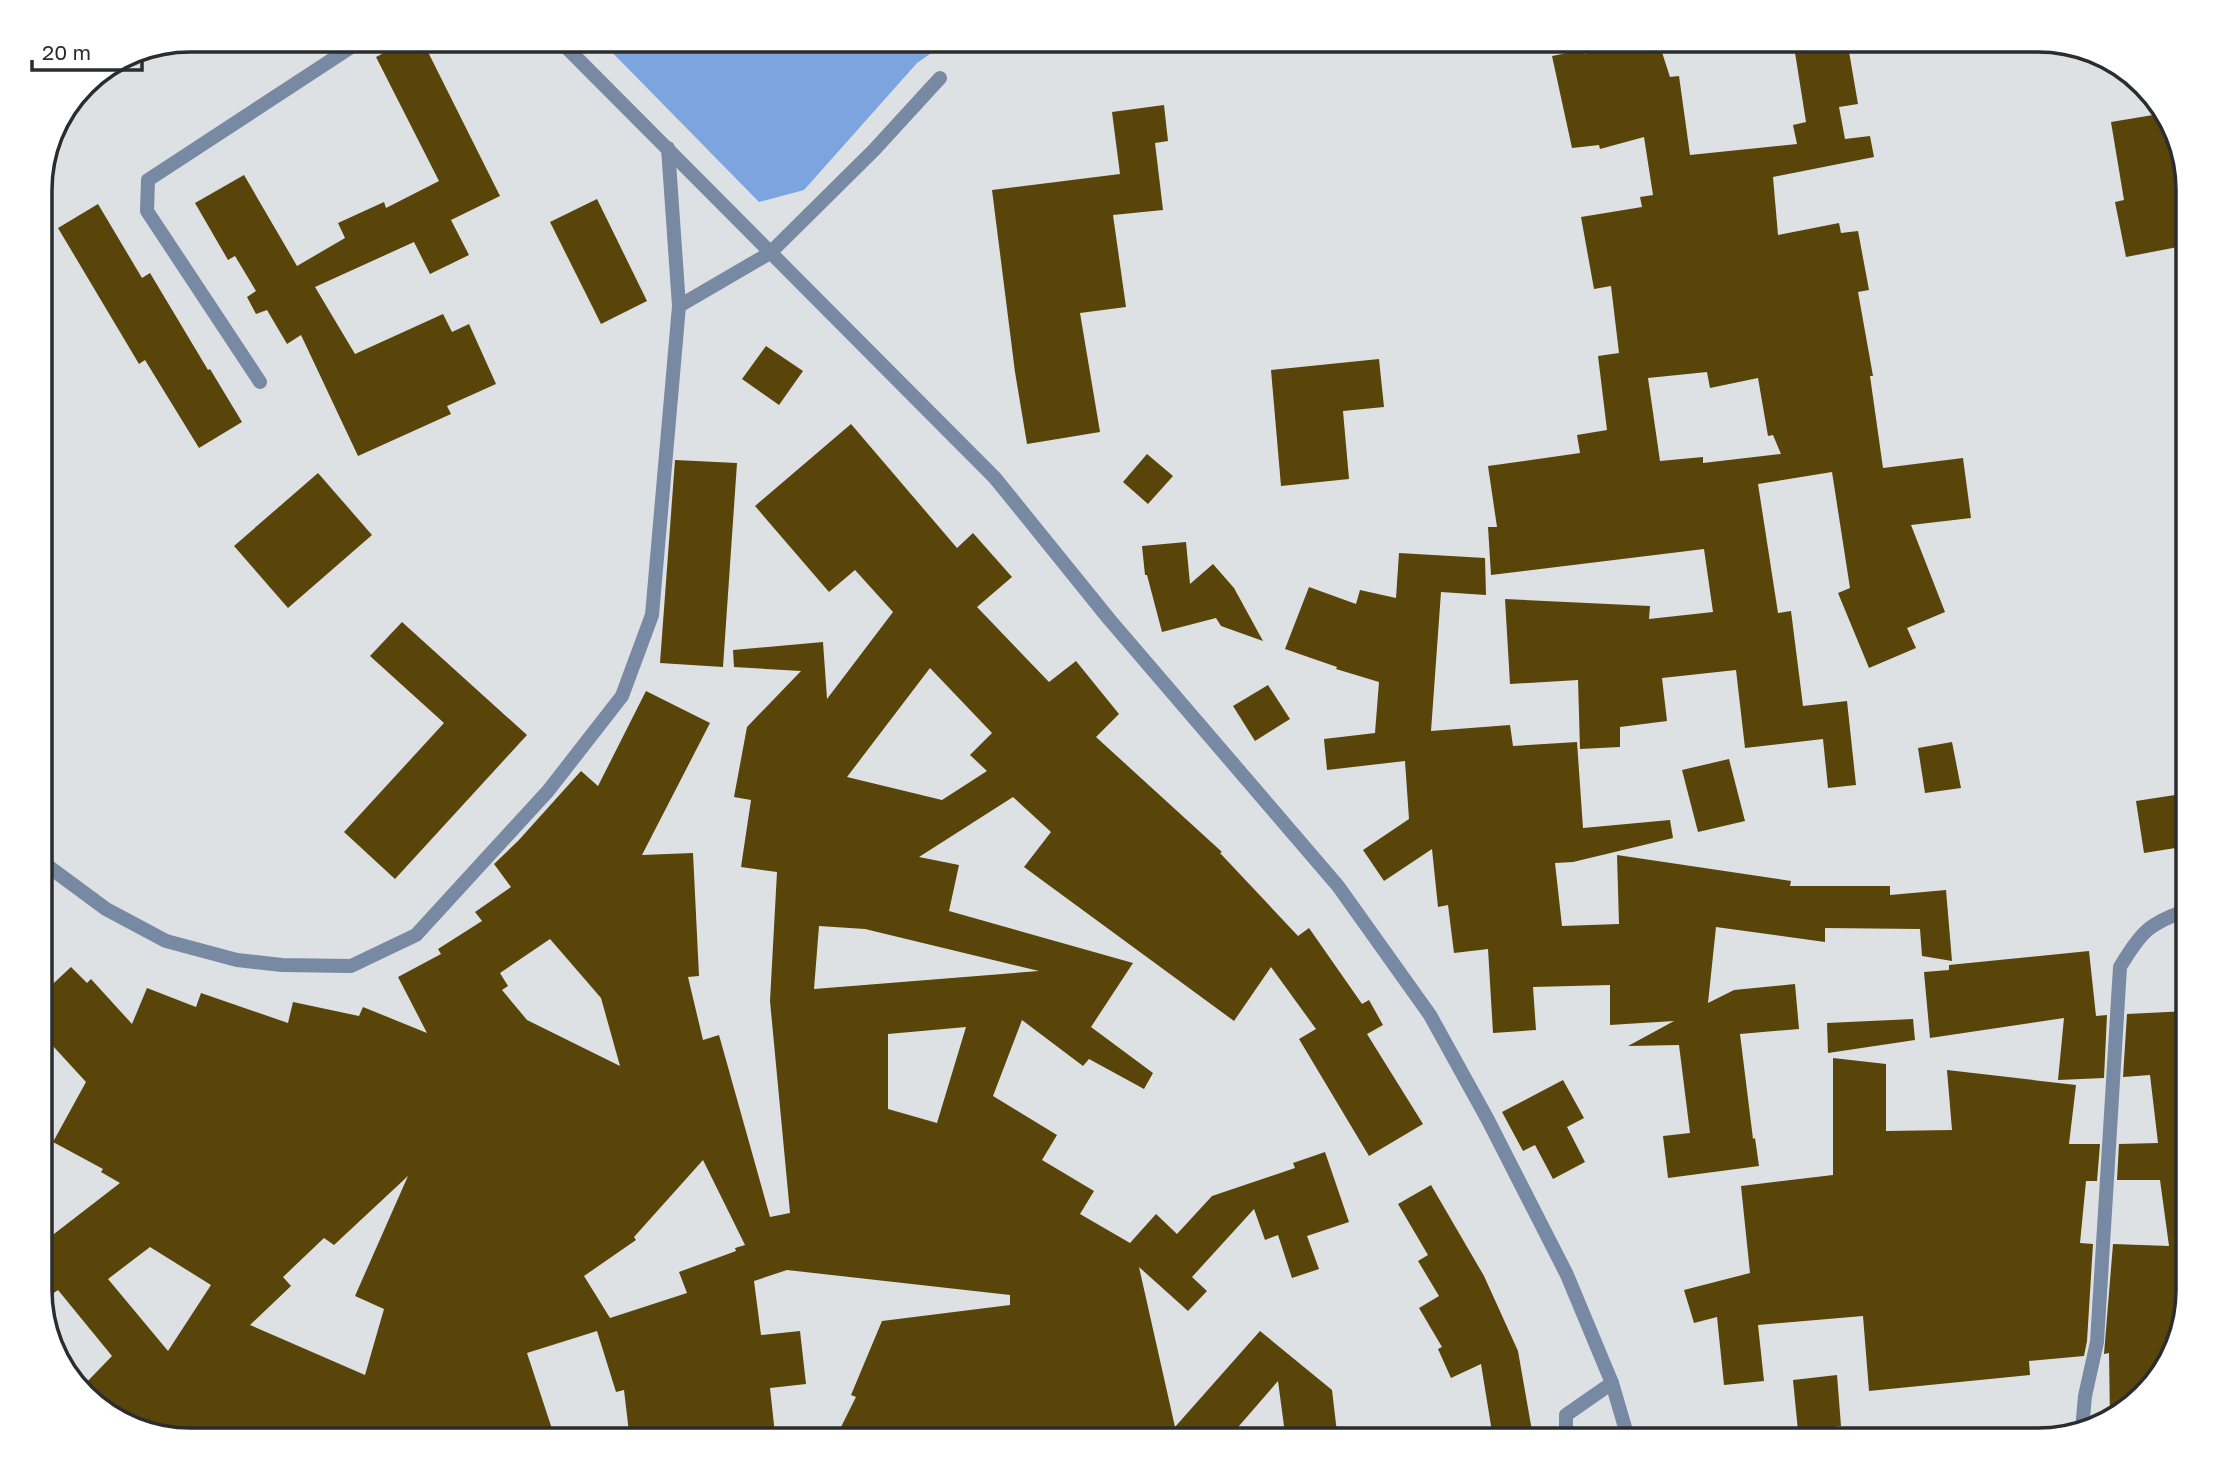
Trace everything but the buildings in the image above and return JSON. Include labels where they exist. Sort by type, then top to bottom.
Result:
[{"type":"street","points":[[260,382],[147,211],[148,180],[342,53]]},
{"type":"street","points":[[572,53],[995,478],[1109,619],[1338,886],[1430,1015],[1488,1120],[1566,1275],[1612,1383],[1625,1428]]},
{"type":"street","points":[[679,306],[770,253],[874,150],[940,78]]},
{"type":"street","points":[[53,870],[106,909],[166,941],[237,960],[282,965],[351,966],[416,935],[548,791],[622,695],[652,615],[679,306],[668,148]]},
{"type":"street","points":[[2083,1421],[2085,1396],[2097,1342],[2120,967],[2135,941],[2160,920],[2176,914]]},
{"type":"street","points":[[1566,1428],[1566,1415],[1612,1383]]},
{"type":"shaded area","points":[[613,53],[932,53],[917,63],[804,190],[759,202]]}]
